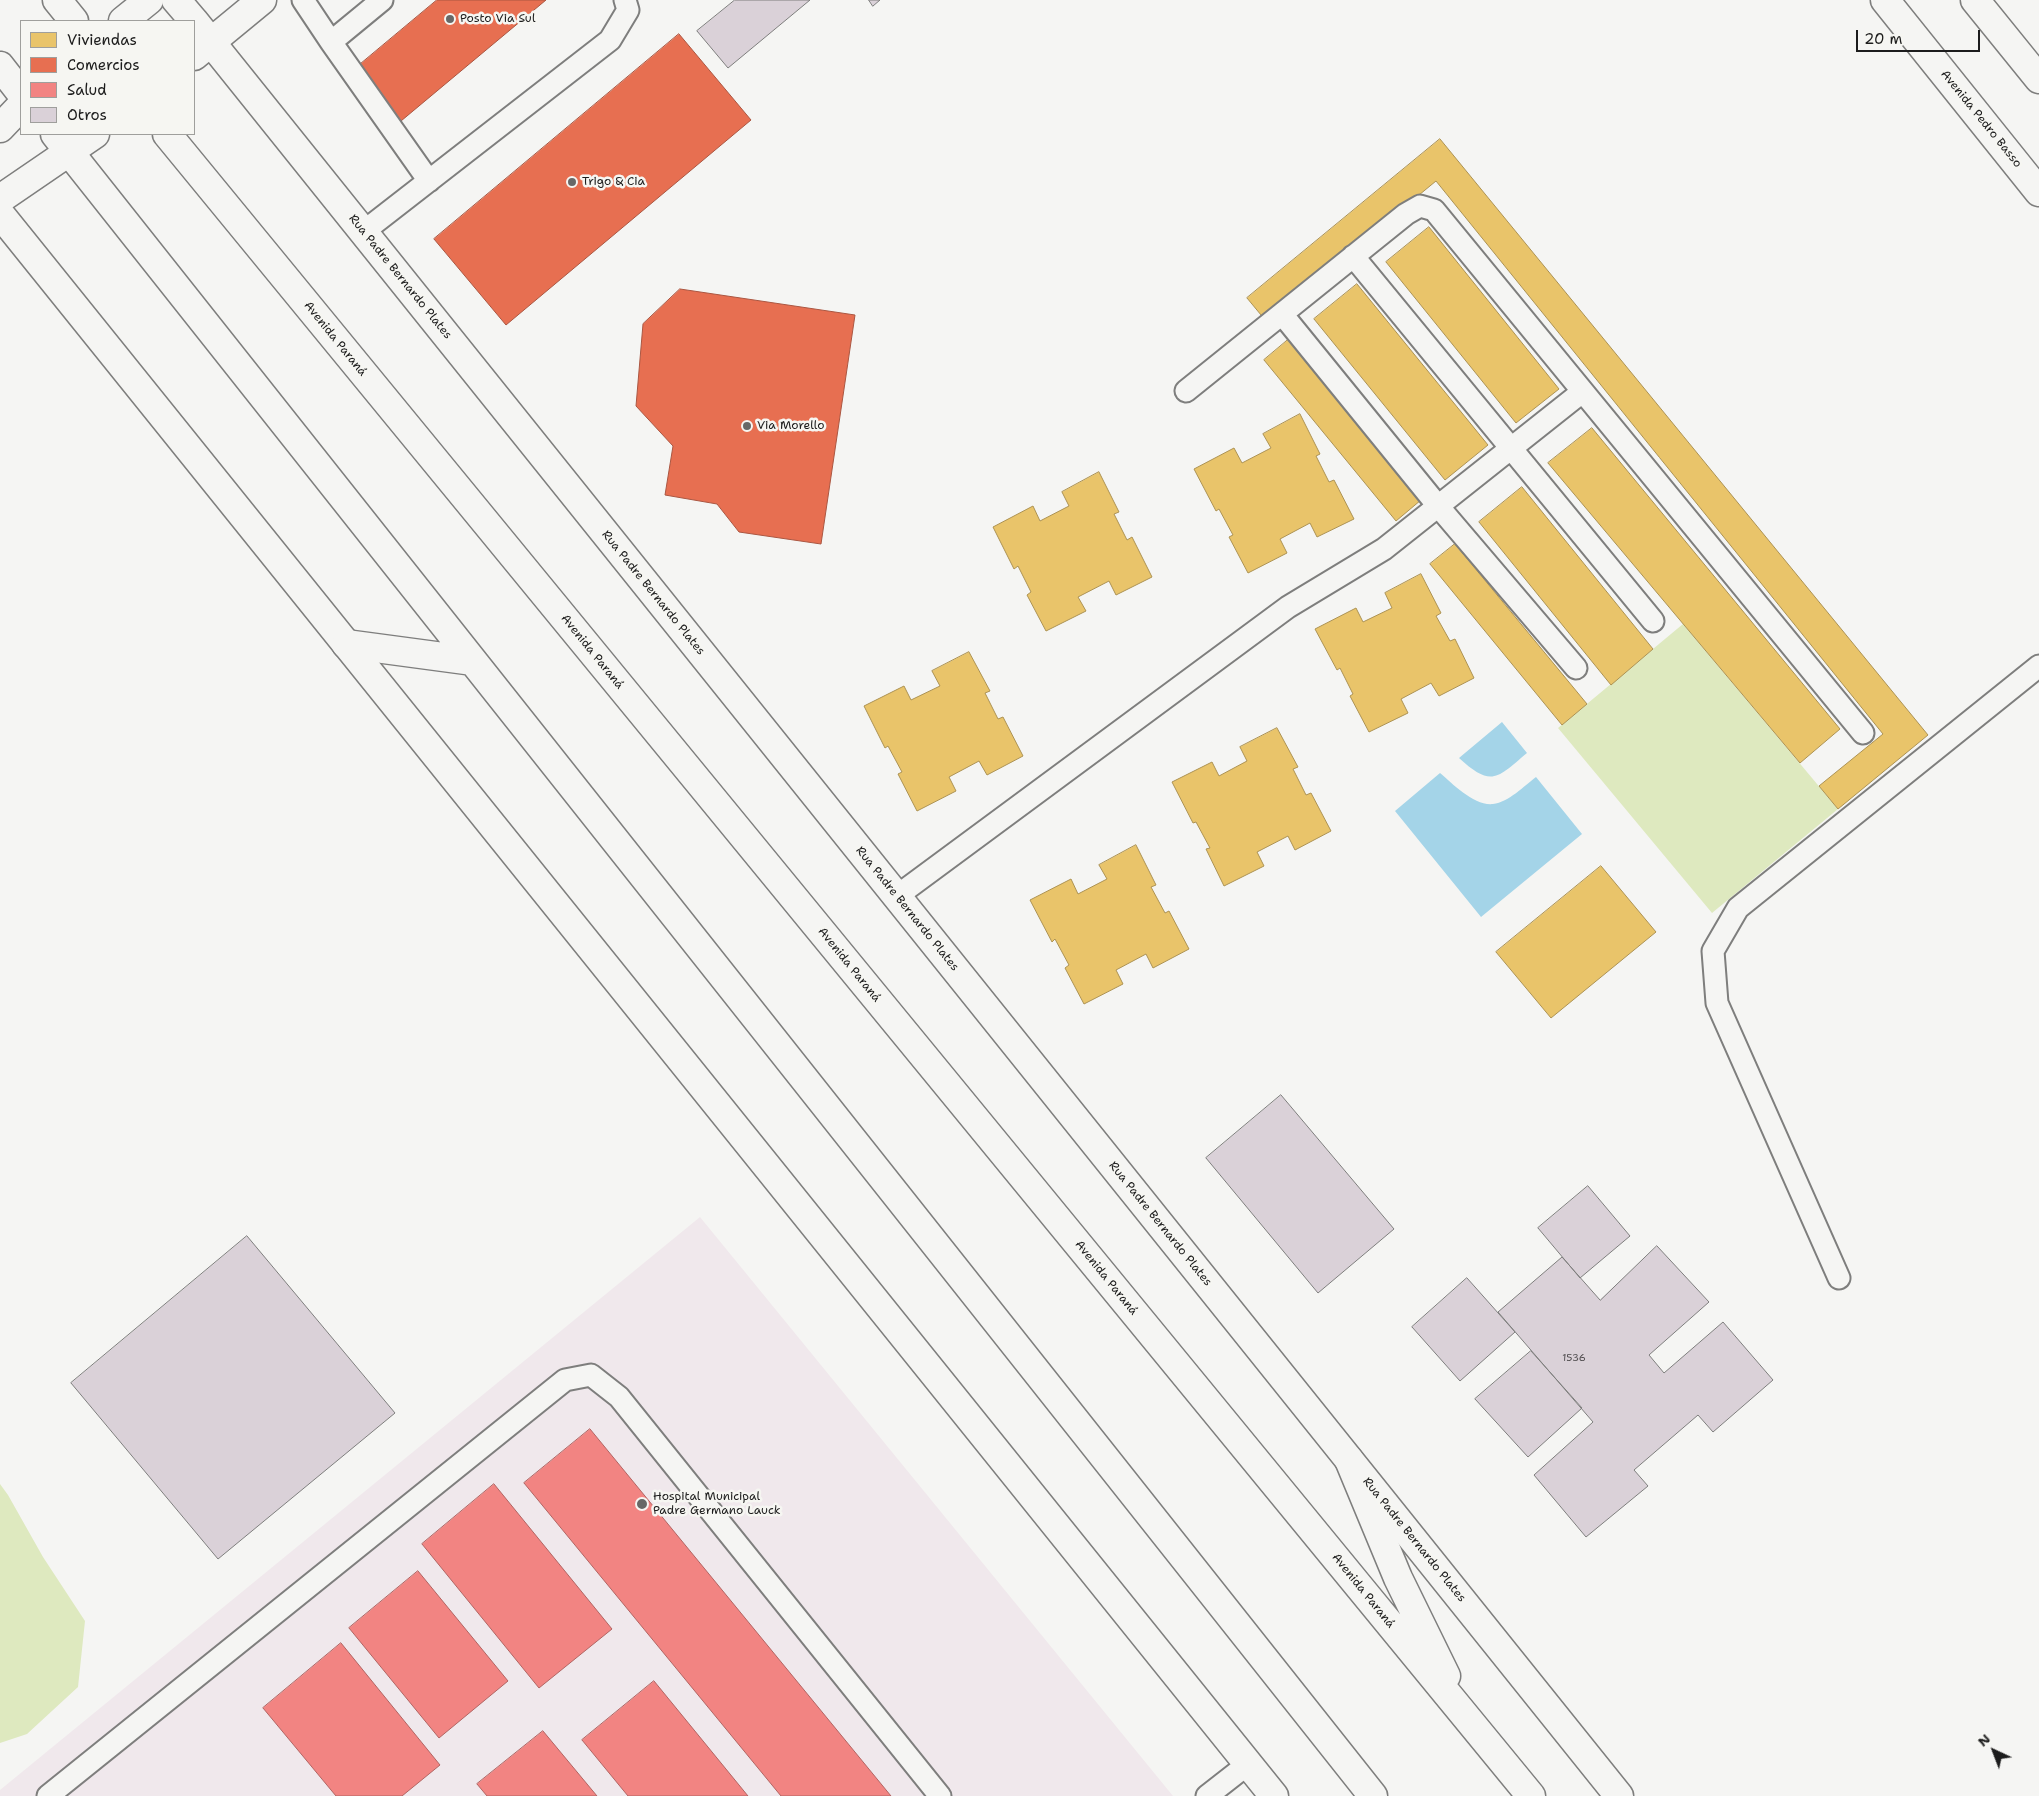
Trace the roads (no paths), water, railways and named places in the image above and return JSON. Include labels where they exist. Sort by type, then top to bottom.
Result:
[{"type":"main road","points":[[57,0],[73,20]]},
{"type":"main road","points":[[124,20],[149,0]]},
{"type":"main road","name":"Rua Padre Bernardo Plates","points":[[176,0],[189,20]]},
{"type":"main road","points":[[198,35],[262,0]]},
{"type":"main road","name":"Avenida Pedro Basso","points":[[1884,0],[2039,192]]},
{"type":"main road","points":[[1975,0],[2039,79]]},
{"type":"main road","name":"Rua Padre Bernardo Plates","points":[[198,35],[363,232],[1619,1796]]},
{"type":"main road","points":[[0,66],[20,92]]},
{"type":"main road","points":[[0,128],[20,107]]},
{"type":"main road","points":[[0,199],[63,143],[91,135]]},
{"type":"main road","name":"Avenida Paraná","points":[[168,135],[1531,1796]]},
{"type":"main road","points":[[63,143],[1373,1796]]},
{"type":"main road","points":[[0,214],[1274,1796]]},
{"type":"main road","points":[[346,644],[473,661]]},
{"type":"main road","points":[[1349,1460],[1398,1578],[1468,1720]]},
{"type":"lane","points":[[303,0],[429,181]]},
{"type":"lane","points":[[332,42],[382,0]]},
{"type":"lane","points":[[363,232],[610,40],[628,10],[625,0]]},
{"type":"lane","points":[[1186,391],[1406,214],[1420,206],[1434,210],[1863,733]]},
{"type":"lane","points":[[1353,256],[1653,621]]},
{"type":"lane","points":[[1282,314],[1438,506],[1576,668]]},
{"type":"lane","points":[[897,896],[1288,607],[1384,549],[1582,392]]},
{"type":"lane","points":[[1839,1278],[1717,1003],[1713,951],[1738,908],[2039,666]]},
{"type":"lane","points":[[48,1796],[565,1380],[591,1375],[619,1397],[940,1796]]},
{"type":"lane","points":[[1207,1796],[1248,1764]]},
{"type":"water","points":[[1502,722],[1527,753],[1508,769],[1494,776],[1487,776],[1479,773],[1459,758]]},
{"type":"water","points":[[1440,773],[1471,798],[1486,804],[1499,803],[1505,800],[1536,777],[1582,834],[1481,917],[1395,811]]},
{"type":"place","name":"Posto Via Sul","points":[[450,19]]},
{"type":"place","name":"Trigo & Cia","points":[[572,182]]},
{"type":"place","name":"Via Morello","points":[[747,426]]},
{"type":"place","name":"Hospital Municipal Padre Germano Lauck","points":[[642,1504]]}]
